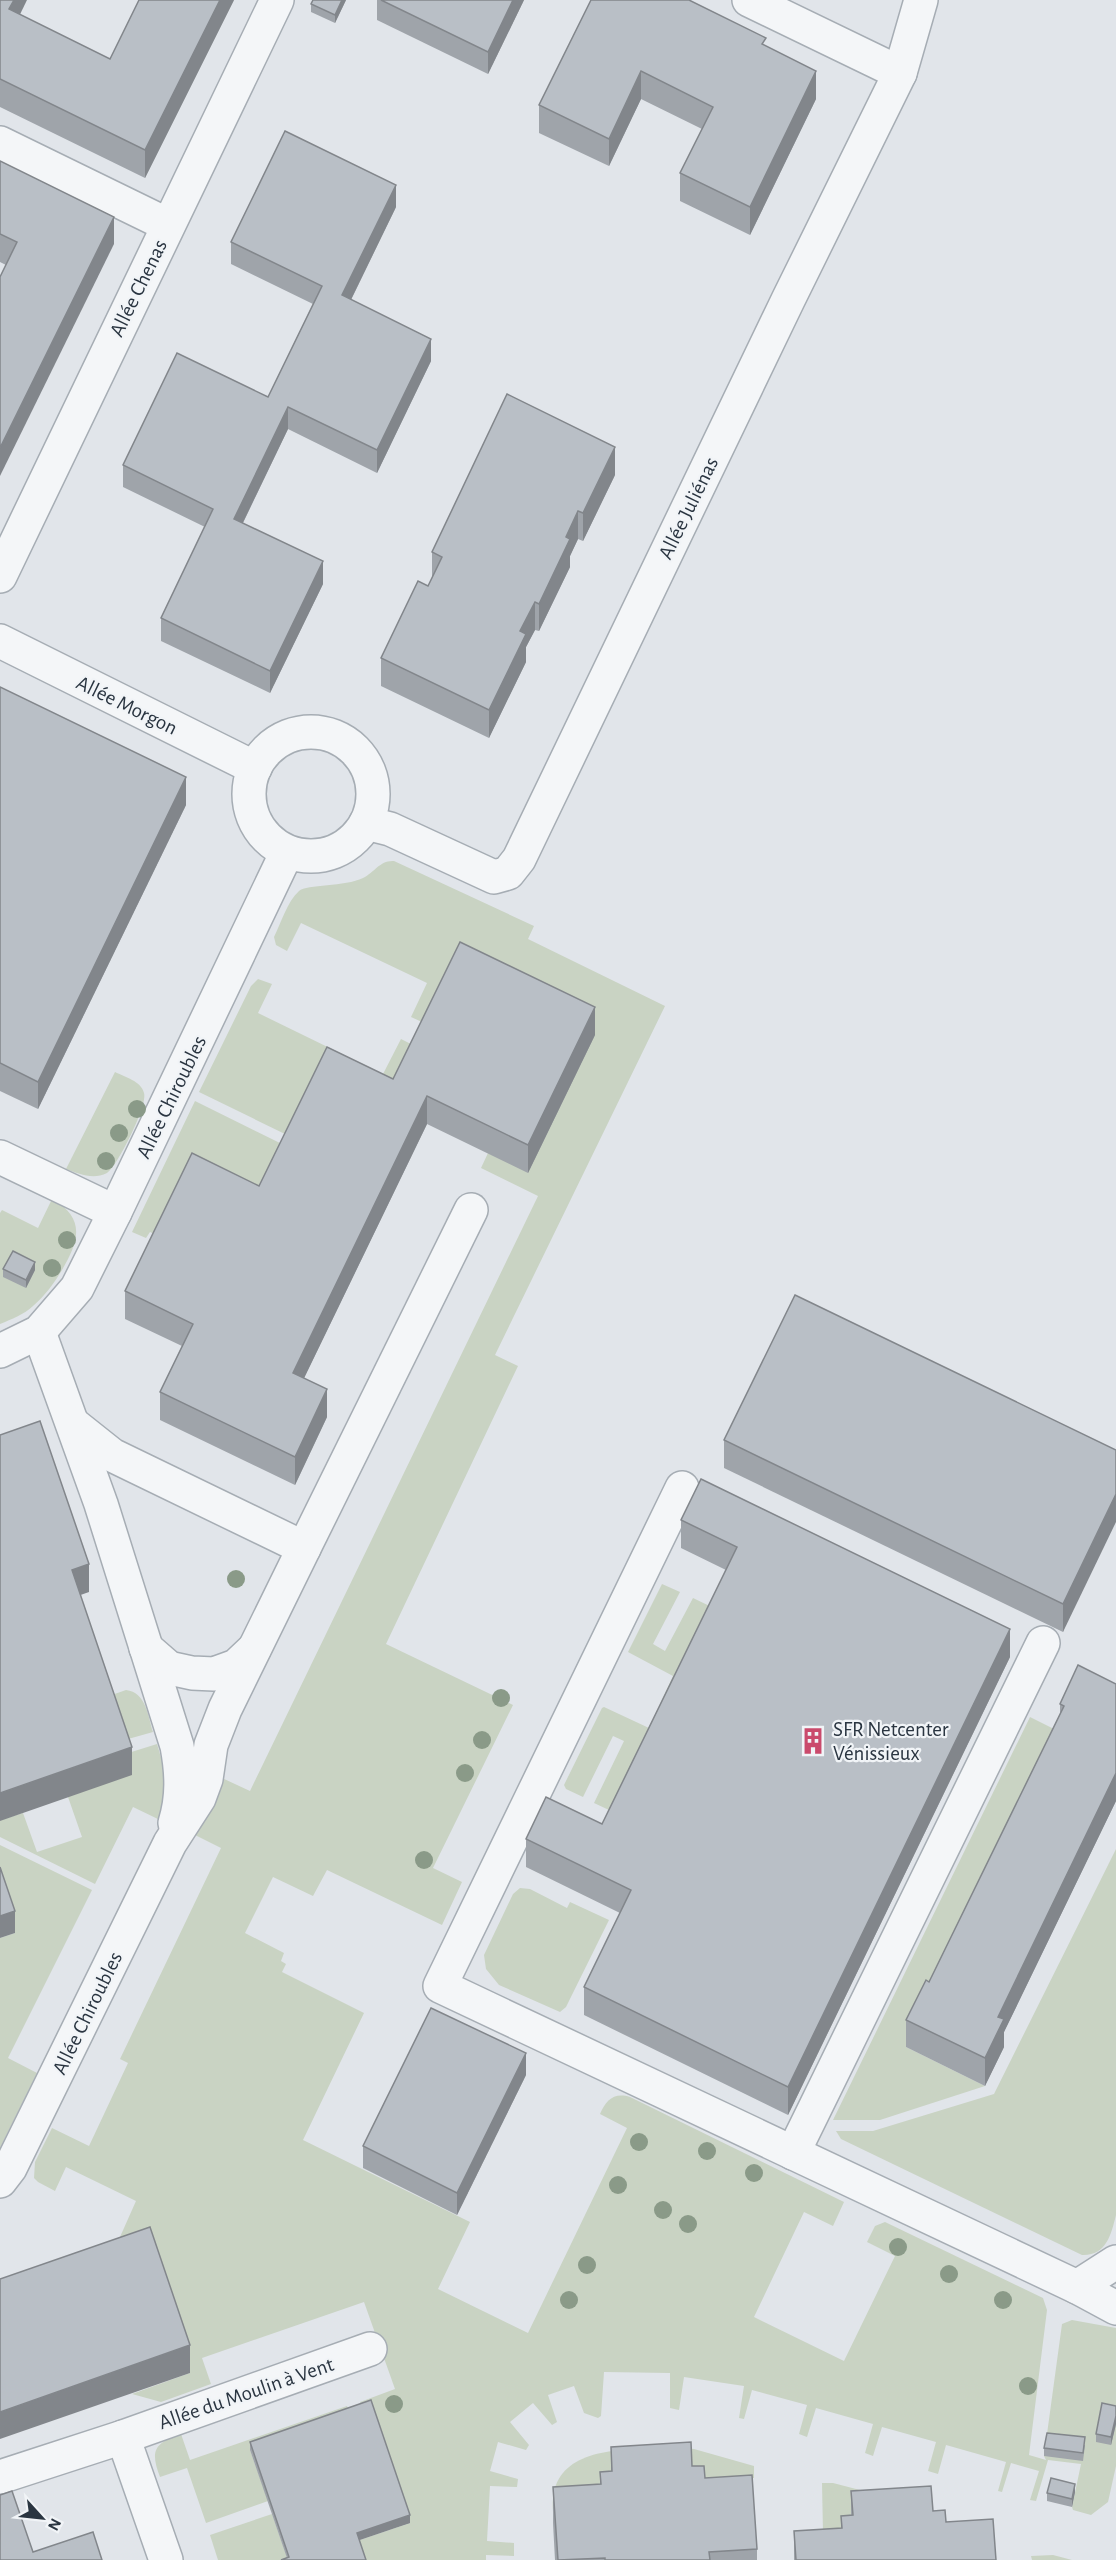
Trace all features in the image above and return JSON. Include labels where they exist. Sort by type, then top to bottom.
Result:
[{"type":"street","name":"Allée Chenas","points":[[0,576],[277,0]]},
{"type":"street","points":[[749,0],[900,73]]},
{"type":"street","name":"Allée Juliénas","points":[[366,823],[390,829],[494,877],[508,873],[519,859],[900,73],[921,0]]},
{"type":"street","points":[[0,143],[168,225]]},
{"type":"street","name":"Allée Morgon","points":[[0,641],[255,768]]},
{"type":"street","points":[[302,733],[322,733],[344,741],[361,757],[371,778],[373,801],[366,823],[352,841],[333,853],[310,857],[287,852],[270,841],[258,826],[250,807],[250,788],[255,768],[266,752],[283,739],[302,733]]},
{"type":"street","name":"Allée Chiroubles","points":[[0,1351],[39,1332],[77,1288],[287,852]]},
{"type":"street","points":[[0,1157],[115,1212]]},
{"type":"street","name":"Allée Chiroubles","points":[[0,2181],[10,2168],[170,1843],[199,1798],[206,1779],[211,1745],[225,1709],[471,1210]]},
{"type":"street","name":"Allée Chiroubles","points":[[39,1332],[73,1424],[177,1746],[182,1771],[181,1804],[170,1843]]},
{"type":"street","points":[[73,1424],[112,1455],[304,1548]]},
{"type":"street","points":[[682,1488],[440,1986],[1077,2287],[1116,2308]]},
{"type":"street","points":[[793,2153],[1042,1643]]},
{"type":"street","name":"Allée Chiroubles","points":[[146,1648],[169,1668],[192,1673],[214,1674],[236,1666],[254,1649]]},
{"type":"street","points":[[1077,2287],[1116,2262]]},
{"type":"street","name":"Allée du Moulin à Vent","points":[[0,2477],[123,2437],[370,2349]]},
{"type":"street","points":[[123,2437],[166,2560]]},
{"type":"green space","points":[[394,861],[534,926],[528,939],[665,1006],[495,1355],[518,1366],[386,1644],[513,1705],[433,1868],[462,1882],[442,1925],[327,1870],[313,1896],[273,1877],[245,1933],[284,1953],[281,1961],[286,1964],[282,1972],[364,2013],[303,2140],[470,2222],[438,2289],[528,2333],[627,2128],[600,2114],[611,2098],[630,2097],[844,2202],[833,2226],[804,2212],[754,2317],[844,2361],[895,2256],[867,2242],[875,2226],[885,2222],[1043,2298],[1047,2310],[1029,2455],[1046,2460],[1044,2456],[1062,2324],[1072,2320],[1116,2328],[1116,2466],[1108,2502],[1091,2515],[1073,2510],[1072,2507],[1081,2464],[1048,2460],[1036,2501],[1030,2500],[1039,2471],[1011,2463],[1002,2492],[998,2491],[1006,2462],[946,2445],[938,2474],[928,2471],[936,2442],[882,2427],[873,2456],[865,2453],[873,2424],[816,2408],[807,2437],[799,2434],[807,2405],[752,2390],[744,2419],[739,2418],[744,2386],[684,2377],[679,2410],[670,2408],[670,2373],[604,2372],[601,2416],[598,2418],[584,2413],[574,2386],[548,2395],[557,2422],[552,2425],[533,2403],[510,2422],[529,2445],[526,2450],[498,2442],[490,2471],[518,2479],[517,2487],[490,2486],[487,2541],[514,2543],[514,2556],[486,2555],[486,2560],[363,2560],[357,2541],[410,2523],[360,2402],[395,2389],[364,2302],[202,2358],[211,2384],[161,2402],[132,2394],[190,2373],[129,2263],[120,2237],[136,2201],[66,2167],[55,2191],[34,2178],[35,2162],[52,2128],[89,2146],[128,2063],[120,2059],[221,1848],[195,1835],[222,1778],[250,1791],[538,1196],[481,1168],[488,1153],[528,1172],[433,1027],[411,1017],[427,983],[301,923],[287,951],[276,945],[274,937],[288,907],[299,891],[310,887],[355,881],[367,876],[385,862]]},
{"type":"green space","points":[[258,979],[272,984],[258,1013],[383,1074],[401,1039],[421,1049],[393,1107],[287,1135],[199,1092],[251,986]]},
{"type":"green space","points":[[115,1072],[136,1082],[144,1093],[141,1110],[131,1135],[118,1160],[107,1173],[91,1176],[66,1169]]},
{"type":"green space","points":[[195,1101],[282,1144],[259,1214],[164,1238],[150,1232],[146,1238],[132,1232]]},
{"type":"green space","points":[[52,1199],[63,1206],[75,1222],[75,1240],[68,1259],[49,1289],[33,1306],[0,1324],[0,1213],[2,1210],[38,1228]]},
{"type":"green space","points":[[662,1584],[680,1592],[653,1644],[665,1651],[693,1598],[720,1611],[602,1852],[597,1833],[609,1810],[594,1803],[624,1741],[613,1736],[583,1797],[566,1789],[564,1785],[602,1708],[649,1728],[673,1676],[628,1652]]},
{"type":"green space","points":[[126,1690],[138,1695],[142,1700],[153,1732],[121,1741],[106,1697]]},
{"type":"green space","points":[[1030,1717],[1064,1734],[906,2047],[985,2086],[880,2120],[833,2120]]},
{"type":"green space","points":[[157,1744],[169,1785],[160,1820],[133,1807],[95,1884],[0,1837],[0,1820],[23,1813],[37,1852],[82,1837],[68,1797],[125,1754]]},
{"type":"green space","points":[[0,1845],[92,1890],[8,2058],[37,2073],[0,2148],[0,1938],[15,1933],[0,1890]]},
{"type":"green space","points":[[1116,1849],[1116,2215],[1112,2230],[1102,2248],[1097,2252],[1082,2255],[841,2139],[836,2131],[873,2131],[994,2094]]},
{"type":"green space","points":[[520,1888],[530,1889],[567,1908],[570,1902],[609,1920],[566,2007],[560,2012],[499,1985],[486,1969],[484,1955],[513,1894]]},
{"type":"green space","points":[[347,2406],[351,2415],[250,2450],[268,2501],[206,2523],[187,2468],[160,2477],[155,2454],[160,2445],[172,2437],[181,2434],[190,2460]]},
{"type":"green space","points":[[669,2447],[694,2449],[754,2466],[754,2478],[717,2479],[717,2495]]},
{"type":"green space","points":[[641,2449],[584,2510],[553,2512],[554,2494],[559,2479],[579,2460],[609,2452]]},
{"type":"green space","points":[[822,2483],[833,2483],[883,2496],[842,2533],[823,2533]]},
{"type":"green space","points":[[272,2514],[288,2560],[218,2560],[210,2535]]},
{"type":"green space","points":[[1053,2555],[1072,2560],[1032,2560],[1031,2556]]},
{"type":"building","points":[[0,0],[14,0],[9,9],[110,59],[139,0],[220,0],[145,150],[0,79]]},
{"type":"building","points":[[313,0],[342,0],[335,15],[311,4]]},
{"type":"building","points":[[381,0],[513,0],[488,52]]},
{"type":"building","points":[[591,0],[689,0],[766,38],[762,44],[816,71],[750,207],[680,173],[713,107],[641,71],[609,139],[539,105]]},
{"type":"building","points":[[285,131],[396,185],[342,295],[431,339],[377,450],[288,407],[234,519],[323,561],[270,671],[161,618],[213,509],[123,465],[177,353],[268,397],[322,286],[231,242]]},
{"type":"building","points":[[0,161],[114,217],[0,448],[0,277],[17,242],[0,234]]},
{"type":"building","points":[[507,394],[615,447],[583,513],[578,511],[566,537],[570,539],[539,604],[535,602],[520,631],[526,634],[489,710],[381,658],[418,581],[428,586],[442,557],[432,552]]},
{"type":"building","points":[[0,687],[186,777],[38,1082],[0,1063]]},
{"type":"building","points":[[460,942],[595,1007],[528,1145],[427,1096],[293,1373],[327,1389],[295,1457],[160,1392],[193,1324],[125,1291],[192,1153],[259,1186],[327,1047],[393,1079]]},
{"type":"building","points":[[13,1251],[35,1262],[26,1280],[3,1269]]},
{"type":"building","points":[[795,1295],[1116,1450],[1116,1494],[1063,1604],[724,1440]]},
{"type":"building","points":[[40,1421],[89,1564],[72,1570],[132,1747],[0,1793],[0,1435]]},
{"type":"building","name":"SFR Netcenter Vénissieux","points":[[701,1479],[1010,1629],[788,2087],[584,1987],[631,1890],[526,1839],[546,1797],[602,1824],[737,1547],[681,1520]]},
{"type":"building","points":[[1078,1665],[1116,1684],[1116,1773],[998,2017],[1004,2019],[985,2058],[906,2020],[926,1980],[929,1982],[1064,1706],[1060,1704]]},
{"type":"building","points":[[0,1867],[15,1911],[0,1916]]},
{"type":"building","points":[[431,2008],[526,2053],[457,2193],[363,2146]]},
{"type":"building","points":[[150,2227],[190,2345],[0,2412],[0,2279]]},
{"type":"building","points":[[371,2400],[410,2515],[357,2533],[366,2560],[281,2560],[289,2557],[250,2442]]},
{"type":"building","points":[[1102,2403],[1116,2406],[1111,2437],[1096,2434]]},
{"type":"building","points":[[1047,2433],[1085,2437],[1083,2453],[1044,2448]]},
{"type":"building","points":[[691,2442],[692,2466],[704,2466],[705,2478],[752,2475],[757,2549],[709,2552],[710,2560],[605,2560],[605,2558],[558,2560],[553,2487],[601,2484],[600,2472],[612,2471],[611,2447]]},
{"type":"building","points":[[1051,2478],[1075,2484],[1072,2499],[1047,2493]]},
{"type":"building","points":[[931,2486],[933,2511],[945,2510],[946,2522],[993,2519],[996,2560],[796,2560],[794,2531],[842,2528],[841,2516],[853,2515],[851,2491]]},
{"type":"building","points":[[12,2491],[33,2552],[93,2532],[102,2560],[0,2560],[0,2495]]},
{"type":"place","name":"SFR Netcenter Vénissieux","points":[[813,1741]]}]
